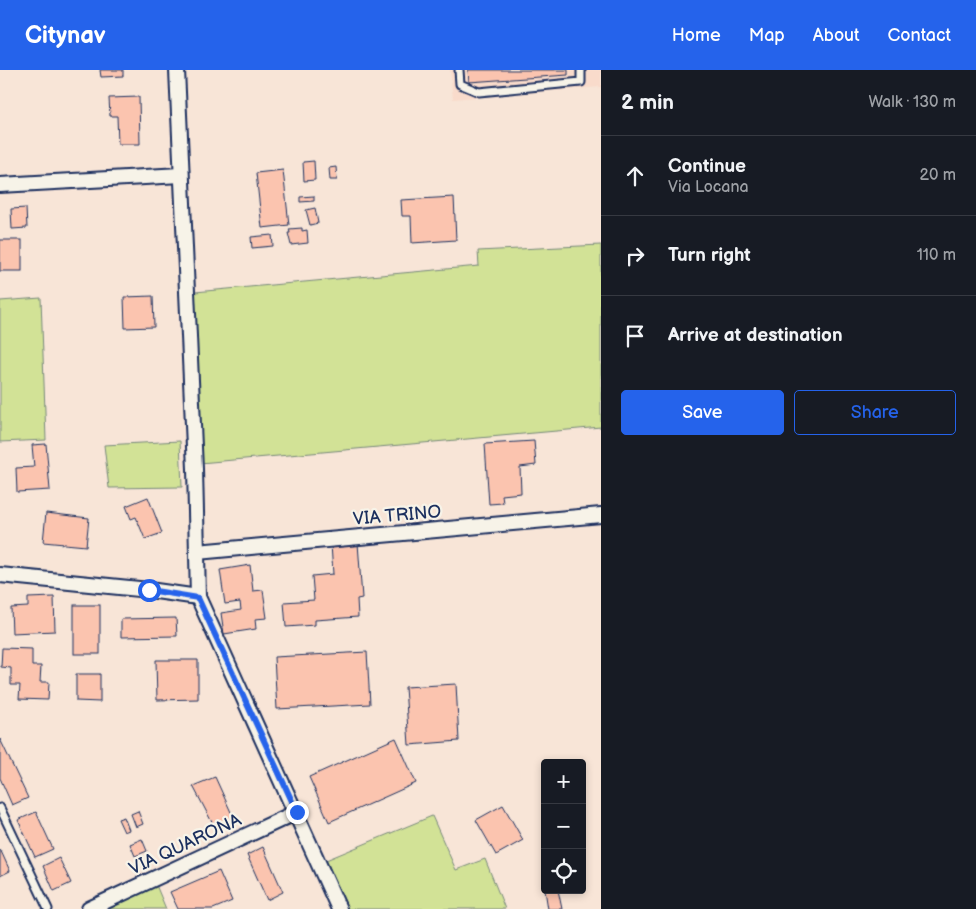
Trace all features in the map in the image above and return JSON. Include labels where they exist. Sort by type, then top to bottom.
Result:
[{"type":"street","points":[[177,70],[198,598],[297,812],[339,909]]},
{"type":"street","points":[[0,185],[181,175]]},
{"type":"street","name":"VIA TRINO","points":[[197,552],[601,515]]},
{"type":"street","points":[[0,575],[149,590],[198,598]]},
{"type":"street","name":"VIA QUARONA","points":[[89,909],[297,812]]},
{"type":"lane","points":[[459,70],[460,84],[479,92],[582,82],[581,70]]},
{"type":"lane","points":[[0,808],[48,909]]},
{"type":"shaded area","points":[[450,70],[601,70],[601,87],[453,99]]},
{"type":"green space","points":[[601,245],[601,427],[200,463],[195,292],[479,266],[478,251]]},
{"type":"green space","points":[[41,298],[46,440],[0,442],[0,301]]},
{"type":"green space","points":[[180,441],[182,487],[109,488],[104,445]]},
{"type":"green space","points":[[432,816],[456,870],[485,859],[505,909],[348,909],[326,860]]},
{"type":"green space","points":[[156,885],[166,909],[104,909]]},
{"type":"building","points":[[100,70],[123,70],[123,76],[101,77]]},
{"type":"building","points":[[468,70],[568,70],[568,75],[469,82]]},
{"type":"building","points":[[139,97],[140,144],[118,144],[117,116],[110,116],[109,98]]},
{"type":"building","points":[[314,161],[315,180],[304,181],[303,162]]},
{"type":"building","points":[[336,167],[337,180],[330,180],[329,168]]},
{"type":"building","points":[[283,170],[289,225],[262,228],[256,173]]},
{"type":"building","points":[[314,196],[314,201],[300,202],[300,197]]},
{"type":"building","points":[[454,197],[456,240],[412,243],[411,216],[402,216],[401,200]]},
{"type":"building","points":[[26,208],[27,228],[12,229],[11,209]]},
{"type":"building","points":[[315,208],[318,223],[310,225],[306,210]]},
{"type":"building","points":[[302,228],[302,231],[307,230],[308,243],[291,245],[289,229]]},
{"type":"building","points":[[272,235],[273,246],[252,248],[251,237]]},
{"type":"building","points":[[0,240],[22,240],[22,271],[0,271]]},
{"type":"building","points":[[153,296],[154,327],[125,328],[124,297]]},
{"type":"building","points":[[534,441],[536,465],[520,467],[521,493],[502,495],[503,503],[489,504],[485,444]]},
{"type":"building","points":[[46,444],[50,490],[17,492],[16,468],[34,467],[32,445]]},
{"type":"building","points":[[148,497],[162,533],[145,539],[136,517],[131,519],[126,506]]},
{"type":"building","points":[[46,513],[89,518],[86,546],[43,542]]},
{"type":"building","points":[[358,543],[362,598],[357,599],[358,617],[315,620],[315,625],[286,627],[284,602],[314,600],[312,576],[333,574],[331,544]]},
{"type":"building","points":[[250,565],[253,591],[263,590],[267,618],[255,619],[256,629],[224,634],[221,613],[241,610],[240,602],[225,604],[220,570]]},
{"type":"building","points":[[54,597],[55,631],[12,633],[11,608],[28,607],[28,598]]},
{"type":"building","points":[[74,605],[100,605],[100,654],[74,654]]},
{"type":"building","points":[[176,618],[177,636],[121,637],[121,619]]},
{"type":"building","points":[[2,648],[32,649],[32,666],[41,666],[40,682],[49,682],[48,700],[19,699],[20,685],[11,685],[11,668],[1,667]]},
{"type":"building","points":[[367,652],[370,704],[277,709],[274,657]]},
{"type":"building","points":[[156,660],[198,660],[198,699],[157,700]]},
{"type":"building","points":[[76,674],[100,674],[100,702],[76,701]]},
{"type":"building","points":[[456,684],[459,741],[409,745],[405,687]]},
{"type":"building","points":[[396,738],[416,783],[329,822],[309,777]]},
{"type":"building","points":[[0,739],[28,798],[12,805],[0,778]]},
{"type":"building","points":[[215,777],[235,821],[216,830],[193,786]]},
{"type":"building","points":[[503,805],[523,840],[496,855],[476,820]]},
{"type":"building","points":[[138,811],[143,824],[136,827],[131,814]]},
{"type":"building","points":[[36,812],[53,849],[35,857],[18,820]]},
{"type":"building","points":[[124,817],[129,830],[124,832],[118,819]]},
{"type":"building","points":[[142,839],[147,851],[135,856],[130,844]]},
{"type":"building","points":[[263,847],[283,892],[267,900],[247,855]]},
{"type":"building","points":[[0,849],[10,871],[0,876]]},
{"type":"building","points":[[59,858],[71,883],[54,891],[43,866]]},
{"type":"building","points":[[219,871],[232,901],[213,909],[178,909],[170,892]]},
{"type":"building","points":[[546,894],[559,894],[562,909],[548,909]]},
{"type":"route","points":[[149,590],[198,598],[297,812]]}]
